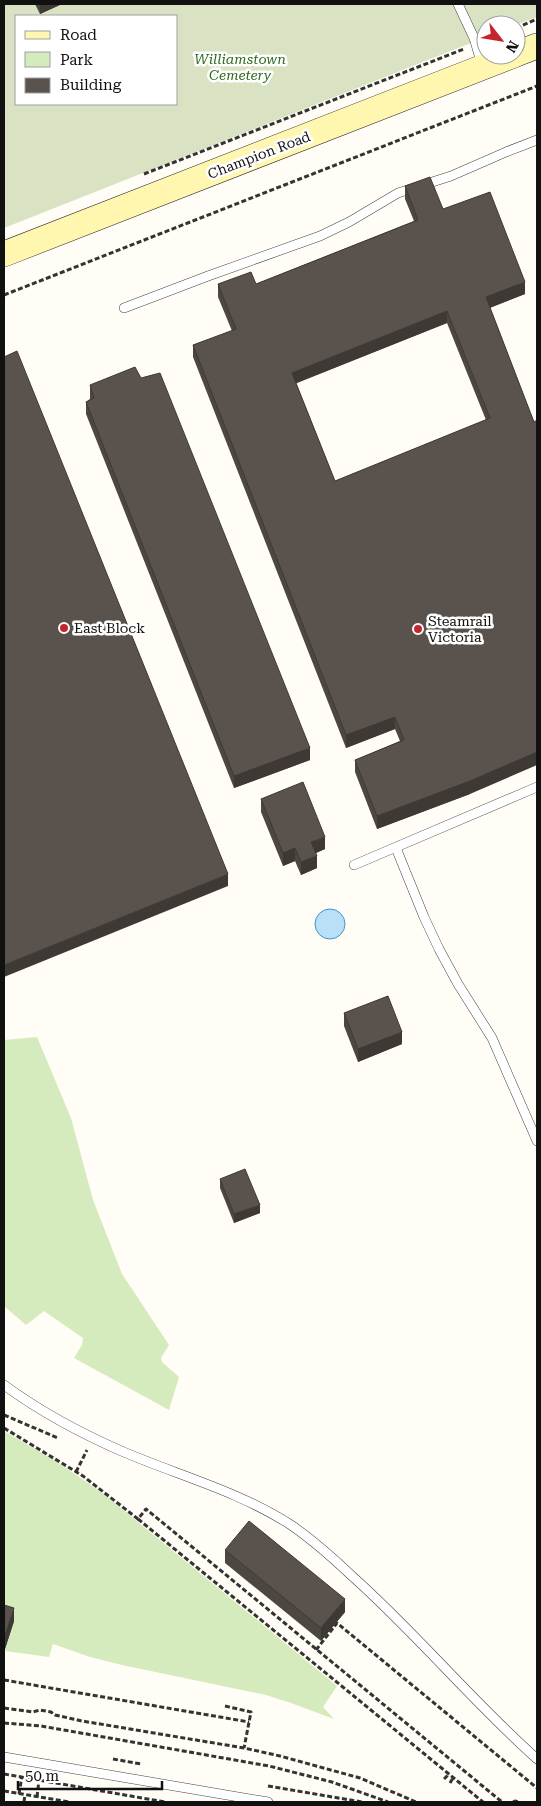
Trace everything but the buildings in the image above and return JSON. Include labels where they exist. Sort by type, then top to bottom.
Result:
[{"type":"street","name":"Champion Road","points":[[4,254],[476,57]]},
{"type":"lane","points":[[458,4],[476,49]]},
{"type":"lane","points":[[124,308],[320,236],[349,222],[398,193],[451,176],[537,140]]},
{"type":"lane","points":[[354,865],[537,787]]},
{"type":"lane","points":[[396,848],[439,949],[458,984],[492,1038],[537,1141]]},
{"type":"lane","points":[[4,1385],[33,1404],[98,1440],[126,1453],[243,1498],[293,1526],[380,1601],[407,1627],[488,1714],[537,1759]]},
{"type":"lane","points":[[4,1757],[268,1802]]},
{"type":"path","points":[[139,175],[476,57]]},
{"type":"path","points":[[4,295],[537,86]]},
{"type":"path","points":[[4,1415],[59,1438]]},
{"type":"path","points":[[4,1428],[76,1472],[110,1496],[484,1802]]},
{"type":"path","points":[[81,1447],[96,1454]]},
{"type":"path","points":[[76,1472],[87,1450]]},
{"type":"path","points":[[138,1519],[146,1510],[502,1802]]},
{"type":"path","points":[[316,1650],[337,1623],[537,1788]]},
{"type":"path","points":[[4,1680],[249,1722]]},
{"type":"path","points":[[226,1706],[251,1712],[244,1748]]},
{"type":"path","points":[[4,1708],[33,1712],[40,1710],[51,1712],[54,1716],[244,1748],[338,1771],[376,1784],[416,1802]]},
{"type":"path","points":[[4,1723],[41,1726],[269,1766],[332,1782],[388,1802]]},
{"type":"path","points":[[19,1794],[24,1760]]},
{"type":"path","points":[[37,1797],[42,1764]]},
{"type":"path","points":[[4,1774],[165,1802]]},
{"type":"path","points":[[444,1779],[449,1774]]},
{"type":"path","points":[[450,1783],[453,1778]]},
{"type":"path","points":[[4,1791],[69,1802]]},
{"type":"path","points":[[24,1802],[25,1795]]},
{"type":"path","points":[[513,1802],[519,1802]]},
{"type":"green space","name":"Williamstown Cemetery","points":[[4,4],[537,4],[537,17],[526,21],[526,15],[476,15],[476,41],[4,228]]},
{"type":"green space","points":[[37,1037],[71,1118],[93,1200],[122,1274],[169,1345],[161,1358],[162,1362],[179,1377],[169,1410],[74,1358],[82,1345],[83,1338],[44,1311],[26,1325],[4,1306],[4,1040]]},
{"type":"green space","points":[[4,1431],[54,1460],[104,1494],[337,1686],[323,1707],[334,1719],[266,1695],[122,1665],[90,1657],[53,1644],[49,1657],[5,1651],[13,1621],[4,1618]]},
{"type":"water","points":[[330,909],[341,913],[345,924],[341,935],[330,939],[319,935],[315,924],[319,913]]},
{"type":"place","name":"East Block","points":[[64,628]]},
{"type":"place","name":"Steamrail Victoria","points":[[418,629]]}]
